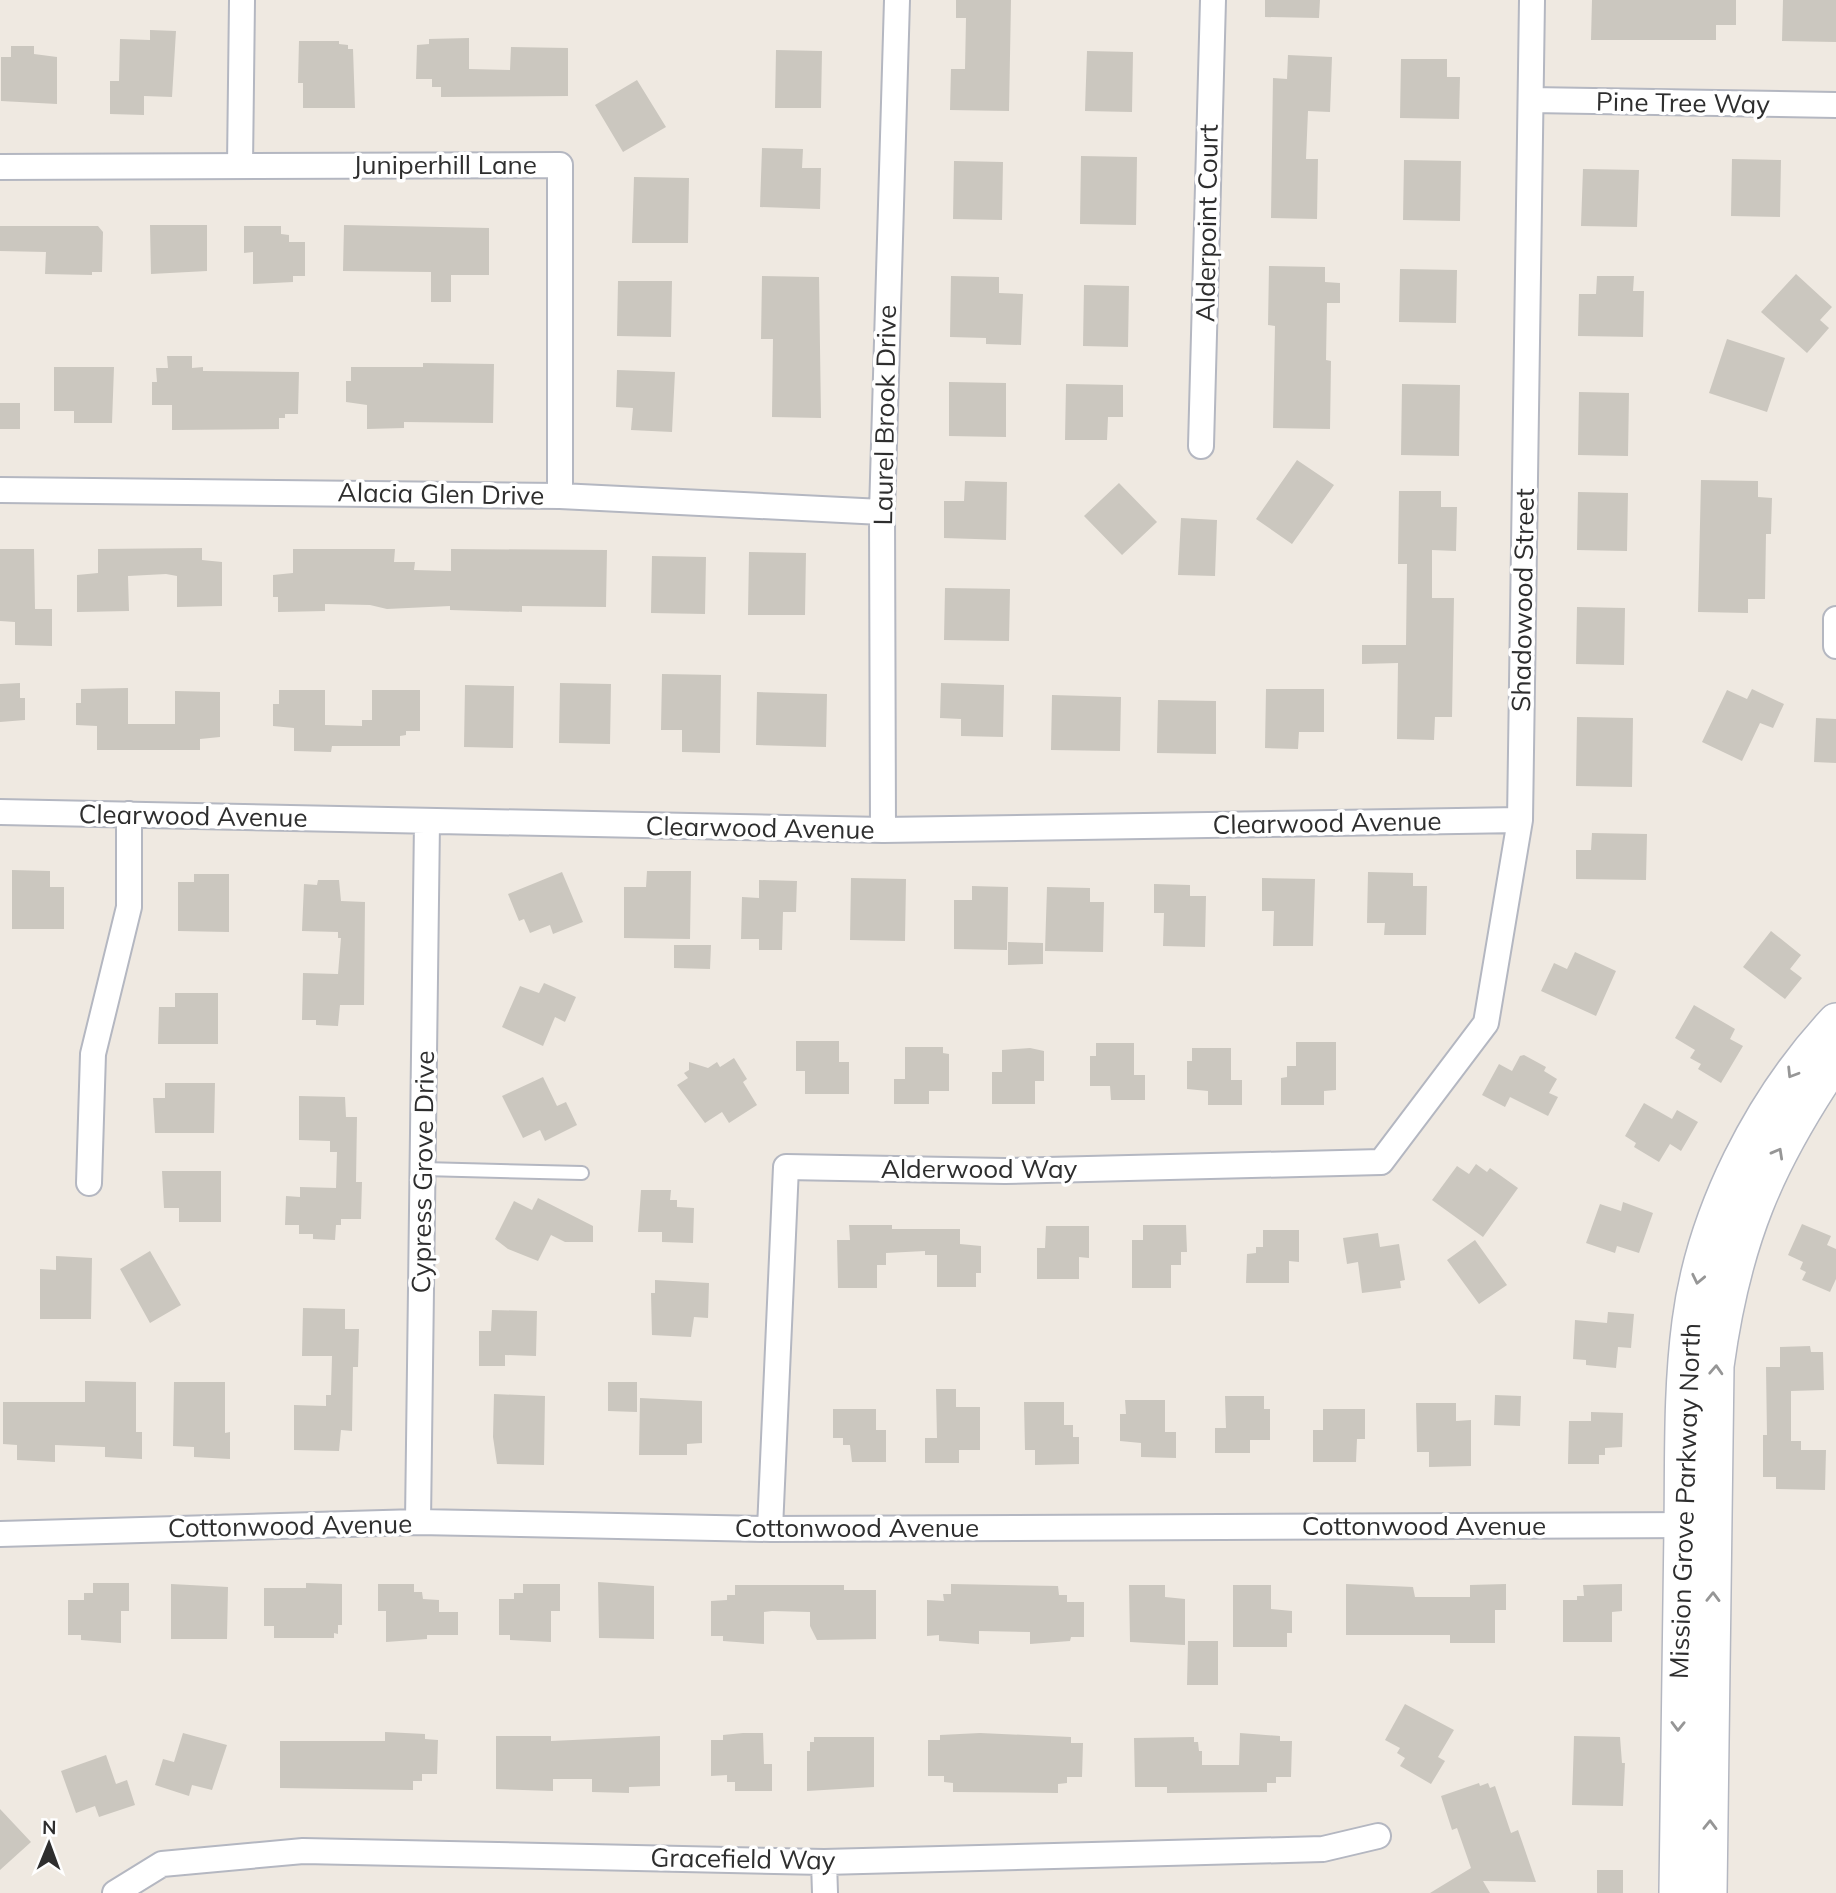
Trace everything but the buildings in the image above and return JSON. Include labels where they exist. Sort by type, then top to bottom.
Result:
[{"type":"street","points":[[240,165],[242,0]]},
{"type":"street","name":"Laurel Brook Drive","points":[[883,830],[882,512],[897,0]]},
{"type":"street","name":"Alderpoint Court","points":[[1201,446],[1213,0]]},
{"type":"street","name":"Shadowood Street","points":[[1381,1162],[1486,1023],[1520,820],[1532,0]]},
{"type":"street","name":"Pine Tree Way","points":[[1531,100],[1836,105]]},
{"type":"street","name":"Juniperhill Lane","points":[[0,167],[560,165],[560,496]]},
{"type":"street","name":"Alacia Glen Drive","points":[[0,490],[560,496],[882,512]]},
{"type":"street","points":[[1836,619],[1836,646]]},
{"type":"street","name":"Clearwood Avenue","points":[[0,812],[883,830],[1520,820]]},
{"type":"street","points":[[89,1184],[93,1054],[129,907],[129,814]]},
{"type":"street","name":"Cypress Grove Drive","points":[[418,1522],[427,822]]},
{"type":"street","name":"Mission Grove Parkway North","points":[[1709,1893],[1698,1525],[1684,1375],[1690,1320],[1701,1268],[1720,1212],[1773,1103],[1802,1058],[1836,1021]]},
{"type":"street","name":"Mission Grove Parkway North","points":[[1676,1893],[1698,1525],[1716,1366],[1732,1272],[1748,1218],[1774,1159],[1836,1060]]},
{"type":"street","name":"Alderwood Way","points":[[770,1529],[786,1167],[1005,1171],[1381,1162]]},
{"type":"street","name":"Cottonwood Avenue","points":[[0,1534],[418,1522],[770,1529],[1698,1525]]},
{"type":"street","name":"Gracefield Way","points":[[115,1893],[162,1864],[303,1851],[824,1861],[1323,1849],[1378,1836]]},
{"type":"street","points":[[824,1861],[825,1893]]},
{"type":"lane","points":[[423,1169],[582,1172]]}]
